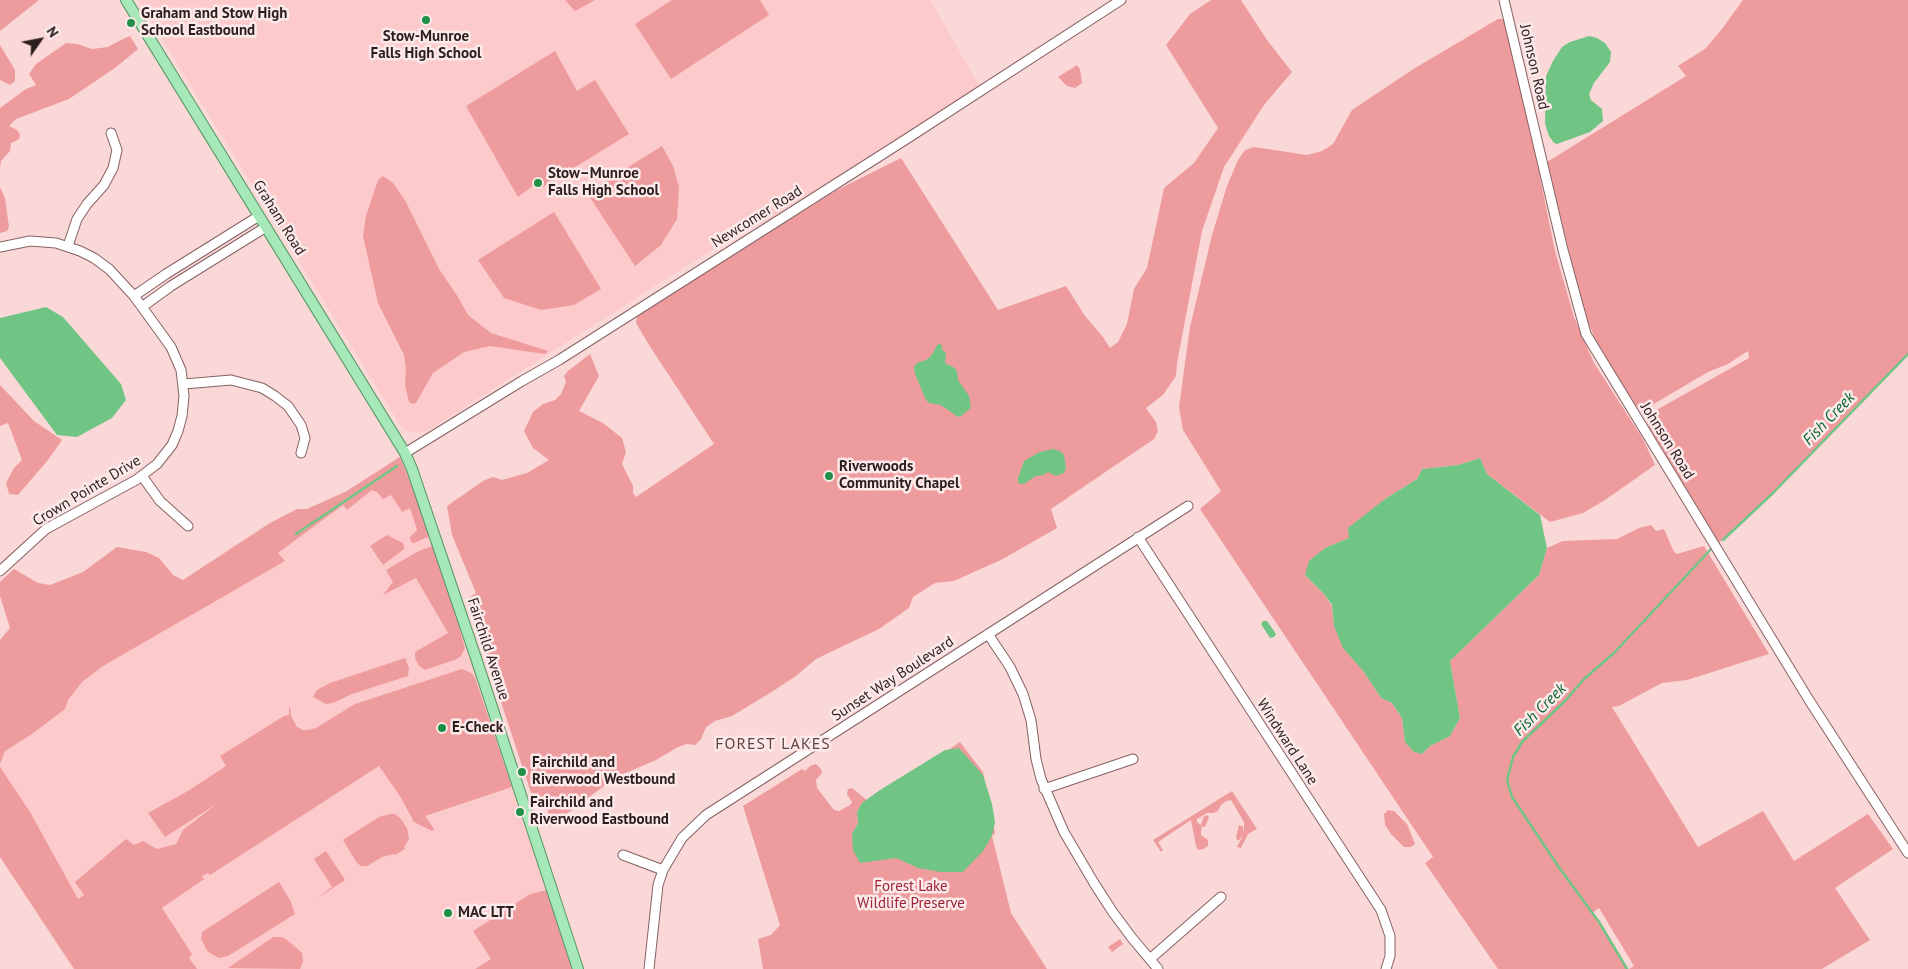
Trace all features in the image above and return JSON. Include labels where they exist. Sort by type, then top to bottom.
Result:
[{"type":"main road","name":"Graham Road","points":[[126,0],[405,453]]},
{"type":"main road","name":"Fairchild Avenue","points":[[405,453],[476,658],[578,969]]},
{"type":"street","name":"Newcomer Road","points":[[405,453],[559,360],[937,120],[1121,0]]},
{"type":"street","name":"Johnson Road","points":[[1504,0],[1567,267],[1586,334],[1809,700],[1908,853]]},
{"type":"street","points":[[68,246],[77,219],[104,185],[113,168],[117,150],[111,133]]},
{"type":"street","points":[[134,296],[178,266],[259,216]]},
{"type":"street","points":[[142,307],[185,277],[266,227]]},
{"type":"street","name":"Crown Pointe Drive","points":[[0,246],[30,241],[68,246],[103,264],[134,296],[171,347],[179,363],[184,384],[184,407],[175,438],[161,459],[142,476],[52,526],[35,538],[0,571]]},
{"type":"street","points":[[218,242],[224,253]]},
{"type":"street","points":[[178,266],[185,277]]},
{"type":"street","points":[[184,384],[231,380],[250,384],[275,396],[288,406],[301,425],[305,438],[302,453]]},
{"type":"street","points":[[142,476],[160,501],[188,526]]},
{"type":"street","name":"Sunset Way Boulevard","points":[[649,969],[658,885],[663,870],[682,838],[706,815],[1188,506]]},
{"type":"street","name":"Windward Lane","points":[[1138,537],[1380,910],[1390,936],[1390,956],[1386,969]]},
{"type":"street","points":[[988,634],[1010,668],[1023,694],[1031,720],[1036,759],[1044,789],[1064,832],[1094,883],[1132,938],[1158,969]]},
{"type":"street","points":[[1044,789],[1133,758]]},
{"type":"street","points":[[623,855],[663,870]]},
{"type":"street","points":[[1150,959],[1221,897]]},
{"type":"shaded area","name":"Stow–Munroe Falls High School","points":[[138,0],[930,0],[980,87],[763,223],[729,239],[425,432],[413,433],[404,430],[398,422]]},
{"type":"shaded area","points":[[1589,36],[1605,43],[1611,52],[1610,62],[1594,83],[1589,94],[1591,100],[1602,109],[1603,121],[1590,132],[1557,144],[1549,136],[1545,124],[1546,76],[1562,47],[1570,42]]},
{"type":"shaded area","points":[[46,307],[63,317],[121,384],[126,400],[112,418],[77,437],[57,435],[0,358],[0,318]]},
{"type":"shaded area","points":[[938,344],[942,345],[942,350],[946,353],[945,363],[955,368],[958,380],[969,396],[971,408],[958,417],[941,405],[929,403],[926,400],[915,374],[914,367],[917,363],[931,356]]},
{"type":"shaded area","points":[[1053,449],[1060,451],[1064,455],[1066,468],[1064,473],[1056,476],[1048,472],[1036,476],[1024,484],[1018,483],[1024,461],[1040,452]]},
{"type":"shaded area","points":[[402,455],[414,486],[547,890],[530,894],[473,931],[491,959],[475,969],[91,969],[0,827],[0,714]]},
{"type":"shaded area","points":[[1480,458],[1487,474],[1540,515],[1547,548],[1539,575],[1450,661],[1460,718],[1450,736],[1430,746],[1422,754],[1414,752],[1405,742],[1402,718],[1392,703],[1381,698],[1364,672],[1343,648],[1334,626],[1332,605],[1305,575],[1309,561],[1325,548],[1349,538],[1348,528],[1385,499],[1417,479],[1422,469],[1458,465]]},
{"type":"shaded area","points":[[1263,621],[1267,621],[1276,634],[1274,637],[1270,638],[1261,624]]},
{"type":"shaded area","points":[[959,748],[983,775],[992,804],[995,822],[992,836],[983,851],[963,872],[941,872],[918,868],[896,858],[860,863],[853,850],[852,834],[858,823],[857,812],[862,803],[945,750]]},
{"type":"green space","points":[[0,0],[39,0],[0,31]]},
{"type":"green space","points":[[565,0],[595,0],[575,11]]},
{"type":"green space","points":[[672,0],[760,0],[769,15],[671,79],[635,24]]},
{"type":"green space","points":[[1211,0],[1241,0],[1267,40],[1292,72],[1264,105],[1224,167],[1202,231],[1176,376],[1163,395],[1146,408],[1156,422],[1158,431],[1154,439],[1051,509],[1057,528],[1001,560],[954,581],[935,583],[913,597],[909,608],[879,629],[816,659],[796,676],[770,693],[732,716],[715,721],[706,727],[701,739],[695,745],[687,744],[678,747],[656,760],[616,777],[549,827],[547,797],[534,802],[467,599],[476,593],[452,535],[447,506],[483,481],[493,477],[502,480],[527,473],[549,460],[533,448],[524,431],[533,412],[543,404],[555,400],[561,394],[566,382],[564,376],[568,371],[590,354],[599,376],[579,411],[603,423],[622,438],[626,452],[622,464],[633,486],[633,493],[636,497],[714,444],[649,345],[636,323],[637,316],[837,190],[901,158],[998,310],[1066,286],[1085,316],[1110,348],[1118,342],[1127,324],[1134,289],[1147,268],[1164,188],[1194,163],[1218,128],[1166,45],[1190,14]]},
{"type":"green space","points":[[1743,0],[1908,0],[1908,354],[1773,493],[1719,543],[1646,419],[1651,413],[1749,358],[1748,351],[1642,411],[1635,405],[1600,350],[1590,327],[1580,296],[1547,162],[1686,76],[1678,66],[1705,49]]},
{"type":"green space","points":[[1498,19],[1503,19],[1505,23],[1528,118],[1555,251],[1574,317],[1594,363],[1643,439],[1655,465],[1583,513],[1550,522],[1487,474],[1480,458],[1458,465],[1422,469],[1417,479],[1385,499],[1349,538],[1325,548],[1305,575],[1324,594],[1332,606],[1334,626],[1381,698],[1392,703],[1402,718],[1405,742],[1422,754],[1430,746],[1450,736],[1460,718],[1450,661],[1539,575],[1547,548],[1563,541],[1617,539],[1639,528],[1651,525],[1656,531],[1664,529],[1674,552],[1677,554],[1704,546],[1769,654],[1687,680],[1662,683],[1619,706],[1612,707],[1698,847],[1763,811],[1794,861],[1868,814],[1893,849],[1835,888],[1870,940],[1822,969],[1629,969],[1634,966],[1599,908],[1592,913],[1627,969],[1498,969],[1425,863],[1433,857],[1200,509],[1221,491],[1183,430],[1179,407],[1190,327],[1212,235],[1227,186],[1238,160],[1245,150],[1254,147],[1307,155],[1322,151],[1333,144],[1352,110],[1415,68]]},
{"type":"green space","points":[[130,36],[138,49],[115,68],[69,99],[16,119],[9,126],[17,130],[20,134],[19,139],[11,143],[10,151],[1,161],[0,168],[0,108],[26,89],[36,85],[29,74],[36,64],[66,43],[92,49],[108,47]]},
{"type":"green space","points":[[0,45],[15,70],[15,81],[10,85],[0,80]]},
{"type":"green space","points":[[555,51],[577,91],[595,80],[629,134],[538,190],[534,185],[518,197],[466,106]]},
{"type":"green space","points":[[1077,65],[1080,69],[1082,83],[1075,88],[1067,86],[1058,77]]},
{"type":"green space","points":[[662,146],[673,166],[679,187],[677,219],[661,245],[635,266],[587,193]]},
{"type":"green space","points":[[383,176],[393,183],[406,202],[439,269],[468,315],[491,333],[548,351],[545,354],[490,346],[464,352],[433,373],[416,403],[412,404],[409,402],[405,385],[404,355],[378,303],[363,236],[366,216],[378,180]]},
{"type":"green space","points":[[0,187],[5,198],[9,227],[7,231],[0,233]]},
{"type":"green space","points":[[554,212],[601,289],[574,305],[541,310],[504,298],[478,260]]},
{"type":"green space","points":[[0,385],[34,421],[62,440],[48,460],[18,495],[9,494],[6,483],[14,468],[22,460],[8,423],[0,426]]},
{"type":"green space","points":[[400,457],[430,536],[414,543],[411,542],[410,537],[417,530],[410,508],[402,512],[391,495],[383,499],[377,492],[372,490],[347,510],[343,505],[278,553],[285,561],[103,666],[82,682],[68,700],[65,709],[32,734],[5,751],[0,764],[0,640],[10,628],[0,596],[0,582],[14,569],[38,583],[50,585],[83,572],[117,547],[146,552],[159,558],[173,575],[183,580],[270,523],[297,509],[307,509],[347,491]]},
{"type":"green space","points":[[387,535],[403,543],[404,549],[383,565],[370,546]]},
{"type":"green space","points":[[434,545],[465,648],[457,659],[425,670],[419,666],[415,658],[415,652],[448,633],[416,578],[383,595],[393,582],[386,570],[417,552]]},
{"type":"green space","points":[[405,658],[409,668],[408,676],[352,694],[333,703],[326,704],[313,697],[317,690],[330,683]]},
{"type":"green space","points":[[462,669],[471,673],[475,678],[512,787],[425,816],[434,829],[432,831],[414,822],[400,796],[379,766],[210,875],[208,873],[202,876],[204,879],[162,908],[192,954],[189,958],[197,969],[74,969],[0,857],[0,767],[30,812],[78,899],[84,895],[75,882],[126,839],[134,845],[143,841],[157,849],[176,844],[183,830],[218,803],[165,837],[148,813],[188,791],[226,766],[220,756],[284,716],[289,715],[289,708],[297,727],[308,730],[316,728],[355,704]]},
{"type":"green space","name":"Forest Lake Wildlife Preserve","points":[[960,742],[983,772],[995,833],[992,836],[1011,913],[1047,969],[763,969],[758,939],[771,935],[780,925],[743,806],[802,769],[805,771],[810,766],[816,764],[822,773],[816,780],[817,788],[834,810],[839,811],[852,802],[847,794],[848,789],[852,788],[867,800],[862,803],[857,812],[858,823],[852,834],[859,842],[860,811]]},
{"type":"green space","points":[[1232,791],[1257,829],[1248,834],[1241,848],[1237,847],[1243,835],[1239,840],[1236,837],[1239,825],[1243,827],[1244,833],[1244,822],[1231,800],[1221,805],[1218,811],[1207,813],[1197,819],[1197,822],[1201,825],[1204,816],[1207,815],[1209,817],[1205,827],[1202,826],[1201,831],[1201,835],[1208,840],[1208,846],[1198,850],[1191,820],[1158,842],[1163,850],[1161,852],[1153,840]]},
{"type":"green space","points":[[1388,810],[1394,811],[1407,824],[1415,844],[1411,847],[1404,847],[1385,825],[1384,814]]},
{"type":"green space","points":[[395,814],[400,818],[407,828],[409,839],[404,847],[405,849],[395,855],[382,857],[367,866],[361,866],[357,863],[343,840],[379,817]]},
{"type":"green space","points":[[326,851],[345,880],[316,899],[332,887],[314,859]]},
{"type":"green space","points":[[279,882],[291,902],[295,914],[228,956],[219,958],[208,952],[201,939],[202,932]]},
{"type":"green space","points":[[547,890],[572,969],[475,969],[491,959],[473,931],[530,894]]},
{"type":"green space","points":[[273,937],[282,937],[302,953],[303,961],[300,969],[228,968]]},
{"type":"green space","points":[[1120,939],[1123,944],[1112,952],[1108,947]]},
{"type":"waterway","name":"Fish Creek","points":[[1723,540],[1773,493],[1908,354]]},
{"type":"waterway","points":[[296,534],[397,466]]},
{"type":"waterway","name":"Fish Creek","points":[[1627,969],[1599,922],[1558,866],[1512,797],[1507,780],[1513,757],[1522,742],[1565,701],[1584,679],[1614,653],[1712,548]]},
{"type":"place","name":"Stow-Munroe Falls High School","points":[[426,20]]},
{"type":"place","name":"Graham and Stow High School Eastbound","points":[[131,23]]},
{"type":"place","name":"Stow–Munroe Falls High School","points":[[538,183]]},
{"type":"place","name":"Riverwoods Community Chapel","points":[[829,476]]},
{"type":"place","name":"E-Check","points":[[442,728]]},
{"type":"place","name":"Fairchild and Riverwood Westbound","points":[[522,772]]},
{"type":"place","name":"Fairchild and Riverwood Eastbound","points":[[520,812]]},
{"type":"place","name":"MAC LTT","points":[[448,913]]},
{"type":"district","name":"FOREST LAKES","points":[[773,744]]}]
